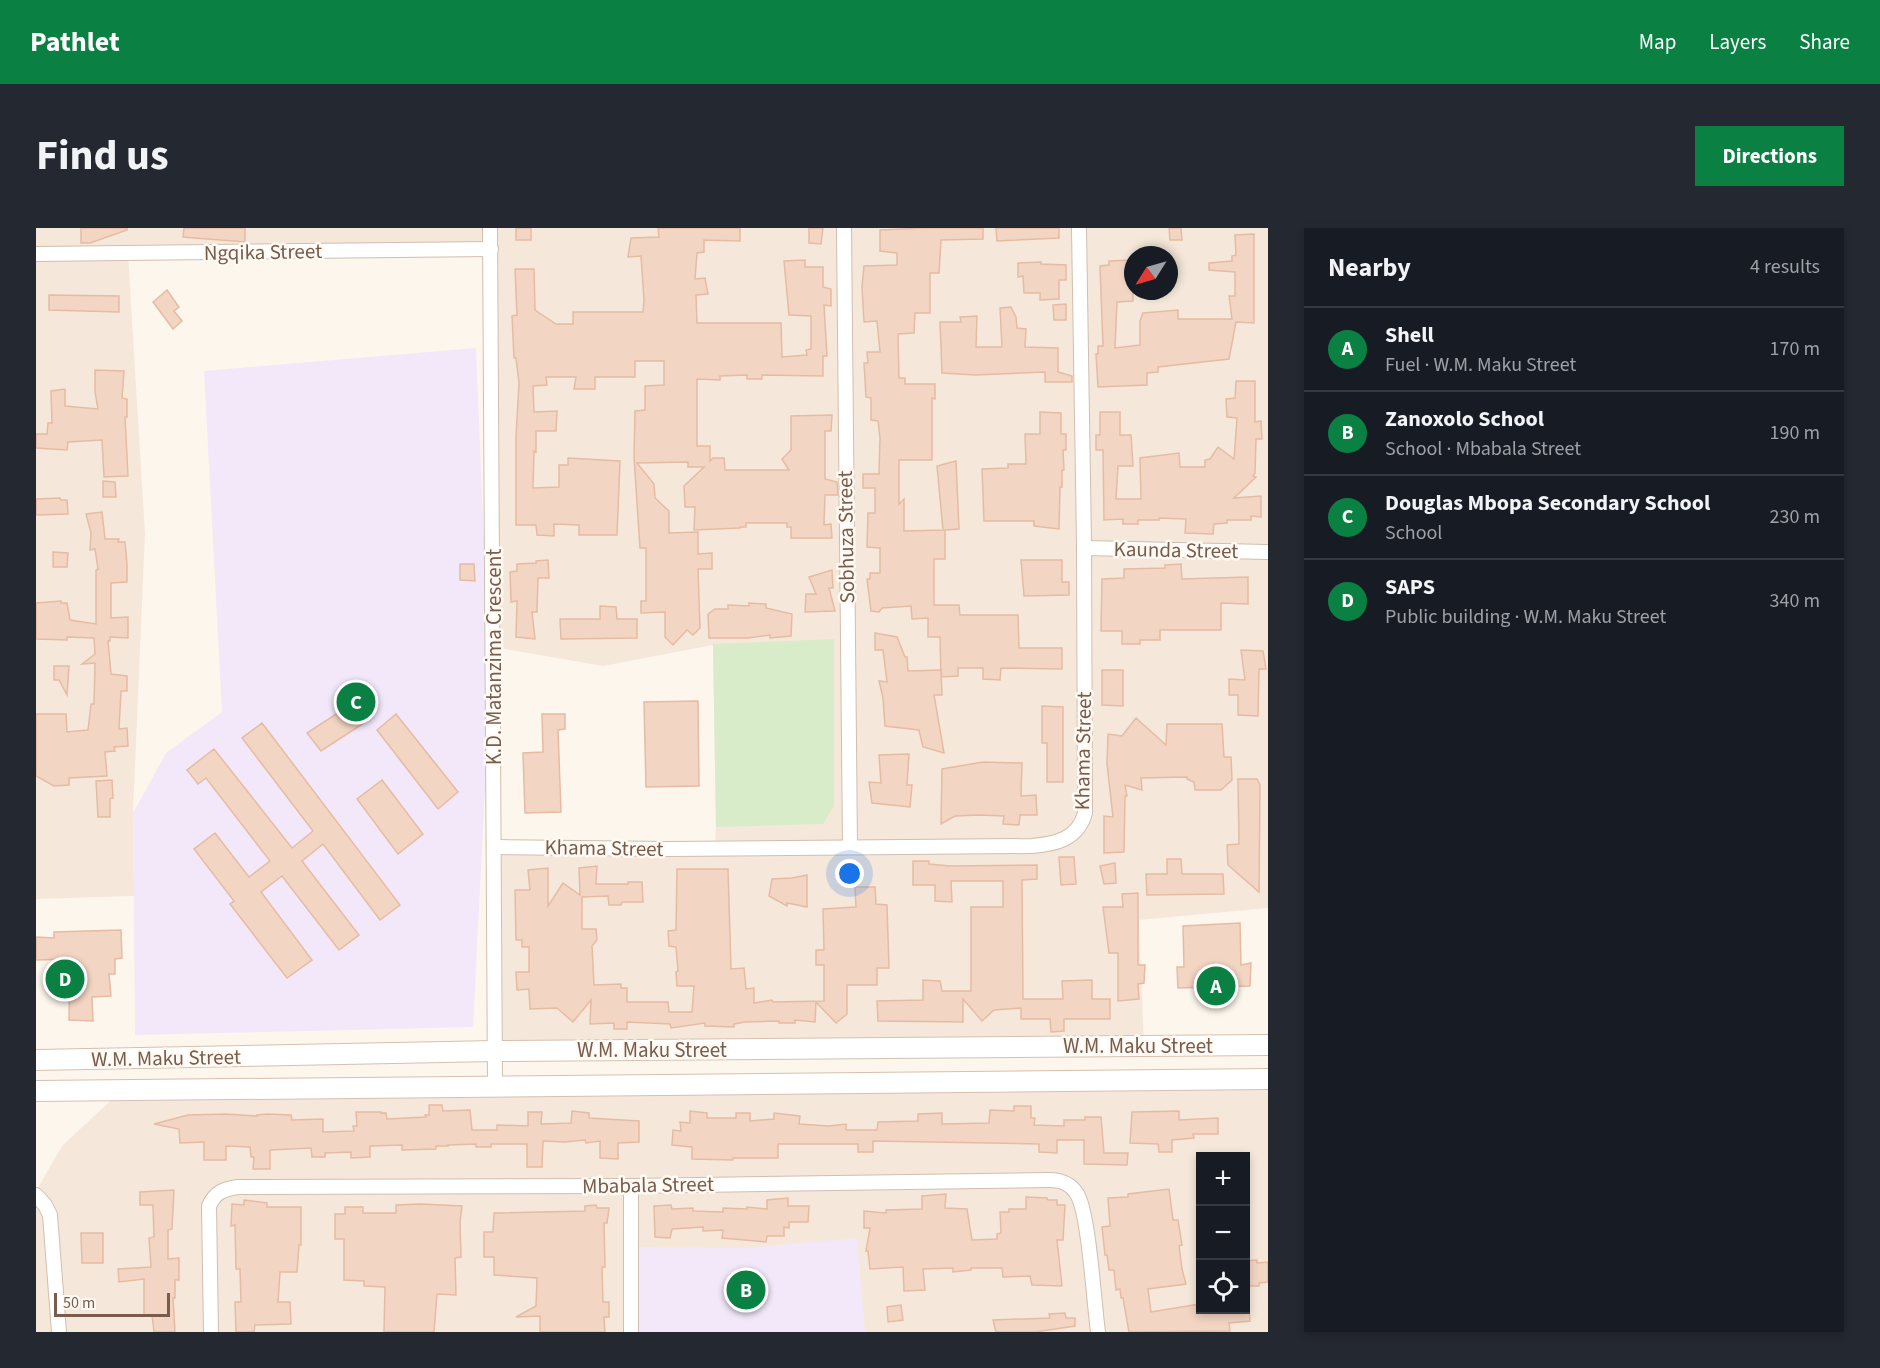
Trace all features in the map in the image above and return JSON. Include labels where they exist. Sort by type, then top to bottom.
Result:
[{"type":"street","name":"K.D. Matanzima Crescent","points":[[490,228],[495,1086]]},
{"type":"street","name":"Sobhuza Street","points":[[844,228],[850,846]]},
{"type":"street","name":"Khama Street","points":[[494,847],[669,849],[1032,846],[1060,843],[1077,830],[1084,813],[1084,548],[1079,228]]},
{"type":"street","name":"Ngqika Street","points":[[36,254],[490,249]]},
{"type":"street","name":"Kaunda Street","points":[[1084,548],[1268,552]]},
{"type":"street","name":"W.M. Maku Street","points":[[36,1060],[495,1052],[1268,1045]]},
{"type":"street","name":"W.M. Maku Street","points":[[36,1090],[1268,1079]]},
{"type":"street","name":"Mbabala Street","points":[[212,1332],[208,1215],[212,1197],[219,1191],[238,1186],[631,1186],[1058,1180],[1073,1189],[1082,1207],[1098,1332]]},
{"type":"street","points":[[631,1186],[631,1332]]},
{"type":"street","points":[[36,1195],[49,1211],[52,1222],[59,1332]]},
{"type":"shaded area","points":[[36,228],[1268,228],[1268,908],[1139,920],[1144,1046],[495,1051],[494,847],[715,848],[716,827],[713,645],[603,666],[494,647],[491,250],[128,254],[145,534],[133,813],[134,896],[36,899]]},
{"type":"shaded area","points":[[476,348],[490,691],[473,1027],[135,1035],[133,813],[166,753],[222,712],[204,371]]},
{"type":"shaded area","points":[[1268,1079],[1268,1332],[36,1332],[36,1191],[62,1146],[122,1090]]},
{"type":"shaded area","points":[[857,1238],[865,1332],[631,1332],[631,1247],[746,1248]]},
{"type":"green space","points":[[834,639],[834,806],[823,824],[716,827],[713,644]]},
{"type":"building","points":[[81,228],[127,228],[127,230],[90,243],[81,243]]},
{"type":"building","points":[[184,228],[245,228],[245,242],[183,237]]},
{"type":"building","points":[[516,228],[531,228],[531,240],[516,240]]},
{"type":"building","points":[[658,228],[740,228],[740,241],[704,240],[704,252],[697,253],[695,279],[705,278],[708,294],[696,295],[697,323],[781,323],[782,357],[807,355],[806,350],[811,349],[811,316],[789,315],[784,261],[805,260],[805,267],[823,267],[823,287],[831,289],[831,306],[824,305],[827,356],[823,356],[823,376],[762,375],[762,379],[747,379],[747,375],[720,376],[720,380],[697,379],[697,446],[710,446],[710,461],[713,458],[724,458],[725,470],[789,470],[782,459],[791,450],[791,416],[832,415],[831,431],[825,431],[825,479],[837,482],[838,495],[825,495],[824,525],[831,524],[832,538],[791,538],[791,527],[787,527],[787,523],[746,523],[746,527],[740,528],[694,530],[695,507],[685,507],[684,486],[704,467],[688,467],[688,462],[637,463],[654,484],[655,498],[669,511],[669,533],[698,532],[698,554],[712,553],[712,569],[698,569],[700,628],[693,635],[687,630],[673,645],[665,637],[665,612],[641,613],[641,601],[646,601],[646,548],[640,548],[634,457],[635,411],[645,410],[645,386],[664,385],[664,361],[635,361],[635,377],[595,377],[595,389],[574,389],[576,377],[546,377],[547,385],[533,386],[534,412],[557,411],[556,431],[536,431],[533,488],[559,487],[559,465],[568,465],[568,458],[620,461],[617,535],[579,535],[579,525],[554,524],[554,536],[537,535],[536,525],[516,525],[516,437],[519,383],[516,358],[514,358],[512,316],[517,315],[515,269],[534,269],[535,310],[556,324],[573,324],[573,312],[643,312],[641,256],[628,257],[631,238],[659,237]]},
{"type":"building","points":[[809,228],[823,228],[821,244],[809,243]]},
{"type":"building","points":[[983,228],[983,239],[941,240],[939,273],[930,273],[930,313],[915,313],[914,333],[898,334],[899,378],[905,378],[905,384],[935,384],[935,399],[932,398],[932,460],[899,460],[899,504],[904,499],[904,531],[943,530],[937,466],[956,461],[959,529],[945,530],[945,559],[934,559],[934,605],[959,605],[960,615],[1018,615],[1019,648],[1062,648],[1062,669],[1001,668],[1000,680],[983,679],[983,668],[958,668],[958,676],[941,677],[940,637],[928,637],[928,618],[912,619],[911,606],[882,608],[879,612],[871,611],[867,579],[870,579],[870,573],[880,573],[880,548],[867,547],[868,513],[875,513],[875,488],[863,488],[863,474],[879,474],[880,438],[878,421],[871,420],[871,398],[866,397],[864,363],[868,363],[867,352],[880,352],[877,321],[864,322],[862,287],[864,266],[897,265],[897,253],[880,251],[880,230]]},
{"type":"building","points":[[996,228],[1059,228],[1059,238],[997,241]]},
{"type":"building","points":[[1169,228],[1181,228],[1182,240],[1170,240]]},
{"type":"building","points":[[1254,234],[1254,323],[1236,322],[1229,359],[1158,367],[1158,372],[1147,373],[1147,385],[1098,387],[1096,354],[1098,354],[1098,346],[1103,346],[1100,266],[1109,265],[1109,261],[1124,260],[1124,300],[1133,301],[1117,302],[1115,348],[1140,345],[1140,321],[1143,313],[1178,310],[1178,319],[1232,319],[1229,296],[1235,296],[1235,272],[1209,270],[1209,263],[1232,261],[1232,256],[1236,255],[1235,235]]},
{"type":"building","points":[[1041,262],[1041,264],[1066,265],[1066,280],[1059,280],[1059,299],[1040,300],[1040,293],[1024,293],[1023,276],[1018,277],[1018,263]]},
{"type":"building","points":[[167,290],[179,307],[174,311],[182,321],[173,329],[153,302]]},
{"type":"building","points":[[49,295],[119,296],[119,312],[49,310]]},
{"type":"building","points":[[1066,304],[1066,320],[1054,320],[1053,305]]},
{"type":"building","points":[[1011,307],[1016,317],[1017,328],[1026,329],[1025,347],[1058,348],[1058,372],[1072,376],[1072,382],[1045,382],[1045,372],[975,375],[942,373],[940,322],[961,322],[960,317],[977,316],[976,347],[1002,347],[1000,308]]},
{"type":"building","points":[[95,370],[124,371],[122,398],[127,399],[127,417],[125,417],[128,476],[104,477],[102,440],[68,442],[67,450],[36,448],[36,434],[47,434],[48,423],[52,423],[51,391],[65,389],[65,406],[98,409]]},
{"type":"building","points":[[1236,381],[1255,381],[1255,422],[1261,421],[1262,439],[1256,439],[1253,476],[1256,477],[1234,498],[1261,496],[1261,517],[1251,516],[1251,520],[1227,520],[1227,523],[1214,524],[1213,534],[1185,533],[1186,519],[1138,520],[1138,524],[1123,524],[1123,519],[1104,520],[1103,450],[1096,450],[1096,435],[1100,435],[1100,412],[1120,412],[1120,435],[1131,435],[1133,466],[1118,466],[1116,499],[1141,499],[1140,458],[1179,453],[1180,467],[1205,467],[1205,460],[1210,459],[1218,447],[1234,459],[1237,418],[1227,417],[1226,399],[1235,398]]},
{"type":"building","points":[[1040,412],[1061,413],[1061,434],[1066,434],[1066,450],[1063,450],[1064,470],[1062,470],[1062,487],[1060,487],[1059,529],[1034,526],[1034,521],[984,521],[982,469],[1008,468],[1008,464],[1026,464],[1025,434],[1040,434]]},
{"type":"building","points":[[103,481],[115,482],[116,497],[103,497]]},
{"type":"building","points":[[36,499],[67,500],[68,514],[36,515]]},
{"type":"building","points":[[102,512],[105,539],[119,539],[118,542],[125,542],[127,582],[111,583],[111,618],[128,617],[128,638],[110,637],[108,641],[111,674],[127,676],[127,691],[121,691],[119,729],[127,728],[128,746],[114,747],[115,751],[105,752],[107,776],[69,778],[69,785],[54,786],[36,776],[36,714],[66,714],[67,732],[88,730],[91,704],[94,704],[95,663],[82,664],[95,654],[94,638],[36,639],[36,603],[61,601],[61,603],[67,603],[70,620],[96,624],[96,570],[98,569],[95,549],[90,550],[91,533],[86,514]]},
{"type":"building","points":[[53,552],[68,553],[67,567],[53,567]]},
{"type":"building","points":[[548,560],[549,578],[538,578],[537,612],[532,612],[535,639],[516,637],[517,601],[511,602],[510,572],[517,571],[517,564]]},
{"type":"building","points":[[1021,560],[1062,560],[1062,582],[1069,582],[1069,595],[1024,596]]},
{"type":"building","points":[[460,564],[474,564],[475,581],[460,580]]},
{"type":"building","points":[[1181,564],[1182,579],[1248,577],[1248,604],[1221,603],[1221,630],[1160,630],[1160,640],[1140,640],[1140,644],[1122,644],[1122,631],[1101,631],[1102,579],[1124,578],[1124,569],[1165,568],[1165,565]]},
{"type":"building","points":[[832,570],[833,588],[829,588],[835,611],[805,612],[806,594],[816,594],[809,577]]},
{"type":"building","points":[[749,603],[766,604],[766,608],[792,614],[791,636],[709,638],[708,614],[715,609],[728,609],[728,605],[749,606]]},
{"type":"building","points":[[600,606],[616,607],[617,619],[637,619],[637,638],[561,639],[560,619],[600,619]]},
{"type":"building","points":[[875,633],[897,637],[907,657],[908,671],[941,670],[942,695],[934,695],[944,753],[923,747],[919,730],[885,726],[879,681],[887,682],[883,650],[875,650]]},
{"type":"building","points":[[1241,650],[1263,651],[1266,669],[1259,669],[1258,716],[1238,715],[1238,695],[1229,695],[1229,679],[1245,680]]},
{"type":"building","points":[[54,666],[69,666],[67,695],[59,680],[54,680]]},
{"type":"building","points":[[1102,670],[1123,670],[1123,706],[1102,705]]},
{"type":"building","points":[[698,701],[699,786],[646,787],[644,702]]},
{"type":"building","points":[[353,703],[367,721],[321,751],[307,733]]},
{"type":"building","points":[[1042,706],[1063,707],[1063,782],[1047,782],[1047,743],[1042,743]]},
{"type":"building","points":[[396,714],[458,792],[438,809],[377,730]]},
{"type":"building","points":[[542,714],[565,714],[565,729],[558,730],[561,812],[525,813],[523,753],[543,752]]},
{"type":"building","points":[[1136,718],[1166,745],[1167,724],[1222,724],[1224,757],[1231,757],[1232,780],[1221,790],[1195,790],[1194,782],[1187,777],[1141,778],[1142,790],[1125,785],[1127,796],[1125,796],[1124,852],[1104,853],[1104,816],[1113,817],[1107,764],[1108,734],[1122,736]]},
{"type":"building","points":[[262,723],[400,905],[380,920],[323,844],[302,861],[359,935],[339,950],[282,876],[261,892],[312,960],[287,978],[230,904],[234,901],[194,849],[215,833],[249,877],[270,861],[206,778],[198,784],[187,770],[214,749],[292,848],[313,831],[242,738]]},
{"type":"building","points":[[909,754],[907,785],[912,785],[910,807],[872,803],[869,782],[881,783],[879,755]]},
{"type":"building","points":[[983,762],[1022,763],[1021,796],[1036,795],[1037,815],[1020,815],[1019,825],[1003,824],[1004,816],[979,815],[955,816],[941,824],[942,769]]},
{"type":"building","points":[[1238,779],[1257,779],[1260,785],[1259,892],[1228,865],[1227,845],[1239,844]]},
{"type":"building","points":[[112,780],[113,798],[110,799],[110,817],[98,817],[96,781]]},
{"type":"building","points":[[382,780],[423,834],[398,854],[357,799]]},
{"type":"building","points":[[1059,857],[1074,857],[1076,884],[1061,885]]},
{"type":"building","points":[[1167,859],[1181,859],[1182,874],[1223,874],[1224,894],[1147,895],[1146,874],[1167,874]]},
{"type":"building","points":[[913,861],[929,861],[929,864],[950,866],[1037,865],[1037,879],[1022,880],[1023,999],[1063,999],[1062,981],[1092,980],[1092,999],[1110,999],[1110,1019],[1064,1019],[1064,1031],[1051,1032],[1050,1019],[1021,1019],[1021,1008],[994,1010],[982,1021],[963,999],[963,1022],[878,1021],[877,1001],[923,1000],[923,980],[940,981],[942,991],[971,991],[971,907],[1003,907],[1003,881],[951,881],[952,902],[935,901],[935,885],[913,885]]},
{"type":"building","points":[[1115,863],[1116,883],[1104,884],[1100,866]]},
{"type":"building","points":[[597,866],[596,884],[642,882],[643,902],[622,902],[621,905],[609,905],[608,896],[582,897],[582,929],[596,929],[597,940],[592,946],[594,985],[621,984],[621,988],[627,988],[627,1002],[668,1002],[669,1012],[692,1012],[694,986],[677,986],[676,947],[669,946],[668,931],[676,930],[677,869],[728,869],[731,969],[744,968],[746,989],[754,988],[754,1003],[772,1000],[773,1002],[824,1001],[824,965],[816,965],[816,950],[824,950],[823,909],[856,907],[855,887],[875,887],[876,904],[887,905],[889,968],[877,968],[877,985],[847,985],[847,1014],[836,1023],[816,1002],[815,1022],[795,1020],[795,1023],[745,1022],[734,1024],[734,1027],[705,1026],[705,1023],[671,1028],[670,1024],[627,1022],[627,1029],[614,1029],[614,1023],[590,1024],[591,1000],[573,1022],[557,1008],[530,1009],[529,989],[517,990],[516,972],[529,972],[529,947],[522,947],[522,940],[516,940],[515,890],[530,890],[528,870],[548,868],[548,906],[563,883],[580,895],[579,868]]},
{"type":"building","points":[[807,875],[807,907],[787,903],[787,906],[769,896],[772,879]]},
{"type":"building","points":[[1138,893],[1138,965],[1145,965],[1144,983],[1138,984],[1139,999],[1118,1001],[1118,953],[1109,953],[1103,907],[1123,907],[1122,894]]},
{"type":"building","points":[[1240,923],[1241,965],[1251,963],[1250,986],[1178,988],[1177,967],[1184,967],[1183,926]]},
{"type":"building","points":[[121,930],[122,958],[115,959],[115,974],[109,974],[111,996],[92,997],[93,1021],[69,1020],[70,959],[36,960],[36,937],[54,938],[54,932]]},
{"type":"building","points":[[429,1105],[442,1105],[443,1111],[470,1110],[472,1130],[497,1130],[497,1125],[528,1126],[528,1112],[542,1112],[541,1124],[571,1123],[572,1111],[589,1113],[589,1118],[639,1121],[639,1142],[618,1143],[618,1159],[600,1158],[600,1141],[586,1143],[585,1140],[543,1141],[542,1167],[527,1167],[527,1144],[491,1144],[491,1147],[476,1147],[476,1144],[402,1150],[402,1145],[370,1146],[370,1157],[351,1158],[351,1152],[325,1153],[325,1157],[312,1157],[311,1148],[270,1150],[270,1169],[253,1169],[254,1157],[251,1157],[250,1147],[226,1146],[226,1160],[204,1160],[204,1142],[180,1143],[179,1129],[154,1124],[188,1115],[257,1116],[268,1114],[291,1115],[292,1120],[323,1119],[323,1132],[354,1131],[353,1126],[357,1126],[356,1112],[386,1113],[387,1119],[426,1117],[425,1115],[429,1115]]},
{"type":"building","points":[[1014,1106],[1031,1106],[1031,1118],[1035,1118],[1034,1125],[1064,1126],[1064,1120],[1101,1117],[1104,1153],[1128,1153],[1127,1165],[1084,1164],[1084,1140],[1057,1140],[1057,1153],[1039,1152],[1039,1144],[873,1141],[873,1152],[858,1152],[858,1144],[778,1144],[778,1158],[733,1158],[733,1160],[692,1159],[692,1147],[672,1145],[673,1130],[681,1131],[680,1122],[690,1123],[690,1111],[707,1113],[707,1118],[736,1118],[736,1113],[750,1113],[750,1121],[774,1119],[774,1113],[800,1116],[799,1124],[829,1126],[846,1124],[846,1130],[877,1130],[878,1122],[918,1121],[918,1114],[942,1113],[942,1124],[989,1123],[990,1110],[1014,1111]]},
{"type":"building","points":[[1179,1111],[1179,1120],[1218,1118],[1218,1134],[1193,1134],[1194,1138],[1172,1140],[1172,1152],[1159,1152],[1158,1144],[1130,1143],[1132,1112]]},
{"type":"building","points":[[1169,1189],[1173,1220],[1178,1220],[1182,1245],[1179,1246],[1186,1284],[1148,1289],[1151,1312],[1196,1305],[1196,1314],[1249,1314],[1250,1321],[1229,1323],[1230,1331],[1129,1332],[1123,1298],[1121,1298],[1120,1289],[1116,1290],[1114,1270],[1109,1270],[1107,1255],[1105,1255],[1102,1227],[1110,1226],[1108,1198],[1128,1197],[1128,1194]]},
{"type":"building","points":[[174,1190],[172,1229],[168,1230],[168,1259],[179,1258],[179,1280],[175,1280],[175,1298],[173,1298],[175,1332],[154,1332],[152,1315],[144,1316],[144,1279],[119,1282],[118,1269],[151,1267],[149,1238],[154,1237],[153,1205],[140,1205],[140,1192]]},
{"type":"building","points":[[946,1194],[945,1208],[967,1209],[972,1240],[997,1239],[997,1234],[1001,1233],[1000,1212],[1009,1212],[1009,1209],[1026,1209],[1026,1197],[1057,1200],[1057,1205],[1065,1205],[1063,1240],[1057,1240],[1062,1286],[1032,1285],[1030,1276],[1003,1277],[1002,1268],[971,1268],[971,1270],[953,1272],[953,1268],[923,1269],[925,1290],[904,1291],[903,1267],[870,1269],[868,1251],[866,1251],[870,1228],[864,1228],[864,1211],[886,1213],[886,1210],[922,1209],[922,1196]]},
{"type":"building","points":[[788,1198],[788,1206],[809,1206],[808,1222],[789,1222],[789,1228],[784,1227],[784,1236],[767,1236],[766,1242],[722,1238],[723,1230],[703,1231],[703,1227],[672,1229],[670,1238],[655,1237],[654,1206],[671,1205],[672,1209],[693,1208],[693,1211],[723,1212],[723,1208],[767,1209],[767,1200]]},
{"type":"building","points":[[244,1200],[267,1203],[267,1207],[301,1207],[301,1245],[299,1245],[297,1272],[280,1272],[278,1302],[290,1302],[291,1324],[255,1325],[254,1332],[236,1332],[235,1302],[241,1302],[240,1269],[236,1269],[235,1225],[231,1226],[232,1204],[244,1205]]},
{"type":"building","points":[[396,1205],[462,1206],[461,1257],[455,1258],[456,1295],[437,1294],[434,1332],[384,1332],[385,1287],[364,1286],[364,1281],[344,1280],[344,1239],[335,1239],[335,1214],[345,1214],[345,1207],[363,1207],[363,1213],[396,1213]]},
{"type":"building","points":[[596,1205],[597,1208],[609,1208],[607,1223],[604,1223],[605,1267],[602,1267],[603,1302],[609,1302],[609,1317],[604,1317],[605,1332],[540,1332],[540,1316],[516,1317],[536,1306],[537,1278],[494,1275],[494,1257],[484,1257],[484,1232],[493,1232],[494,1213],[585,1211],[585,1206]]},
{"type":"building","points":[[81,1233],[103,1233],[103,1263],[82,1263]]},
{"type":"building","points":[[1257,1260],[1257,1263],[1268,1262],[1268,1282],[1259,1283],[1259,1286],[1250,1286],[1250,1261]]},
{"type":"building","points":[[901,1305],[903,1320],[888,1322],[887,1307]]},
{"type":"building","points":[[1065,1313],[1066,1318],[1075,1318],[1075,1326],[1035,1332],[996,1332],[993,1320],[1050,1318],[1049,1314]]},
{"type":"place","name":"Douglas Mbopa Secondary School","points":[[356,702]]},
{"type":"place","name":"SAPS","points":[[65,979]]},
{"type":"place","name":"Shell","points":[[1216,986]]},
{"type":"place","name":"Zanoxolo School","points":[[746,1290]]}]
